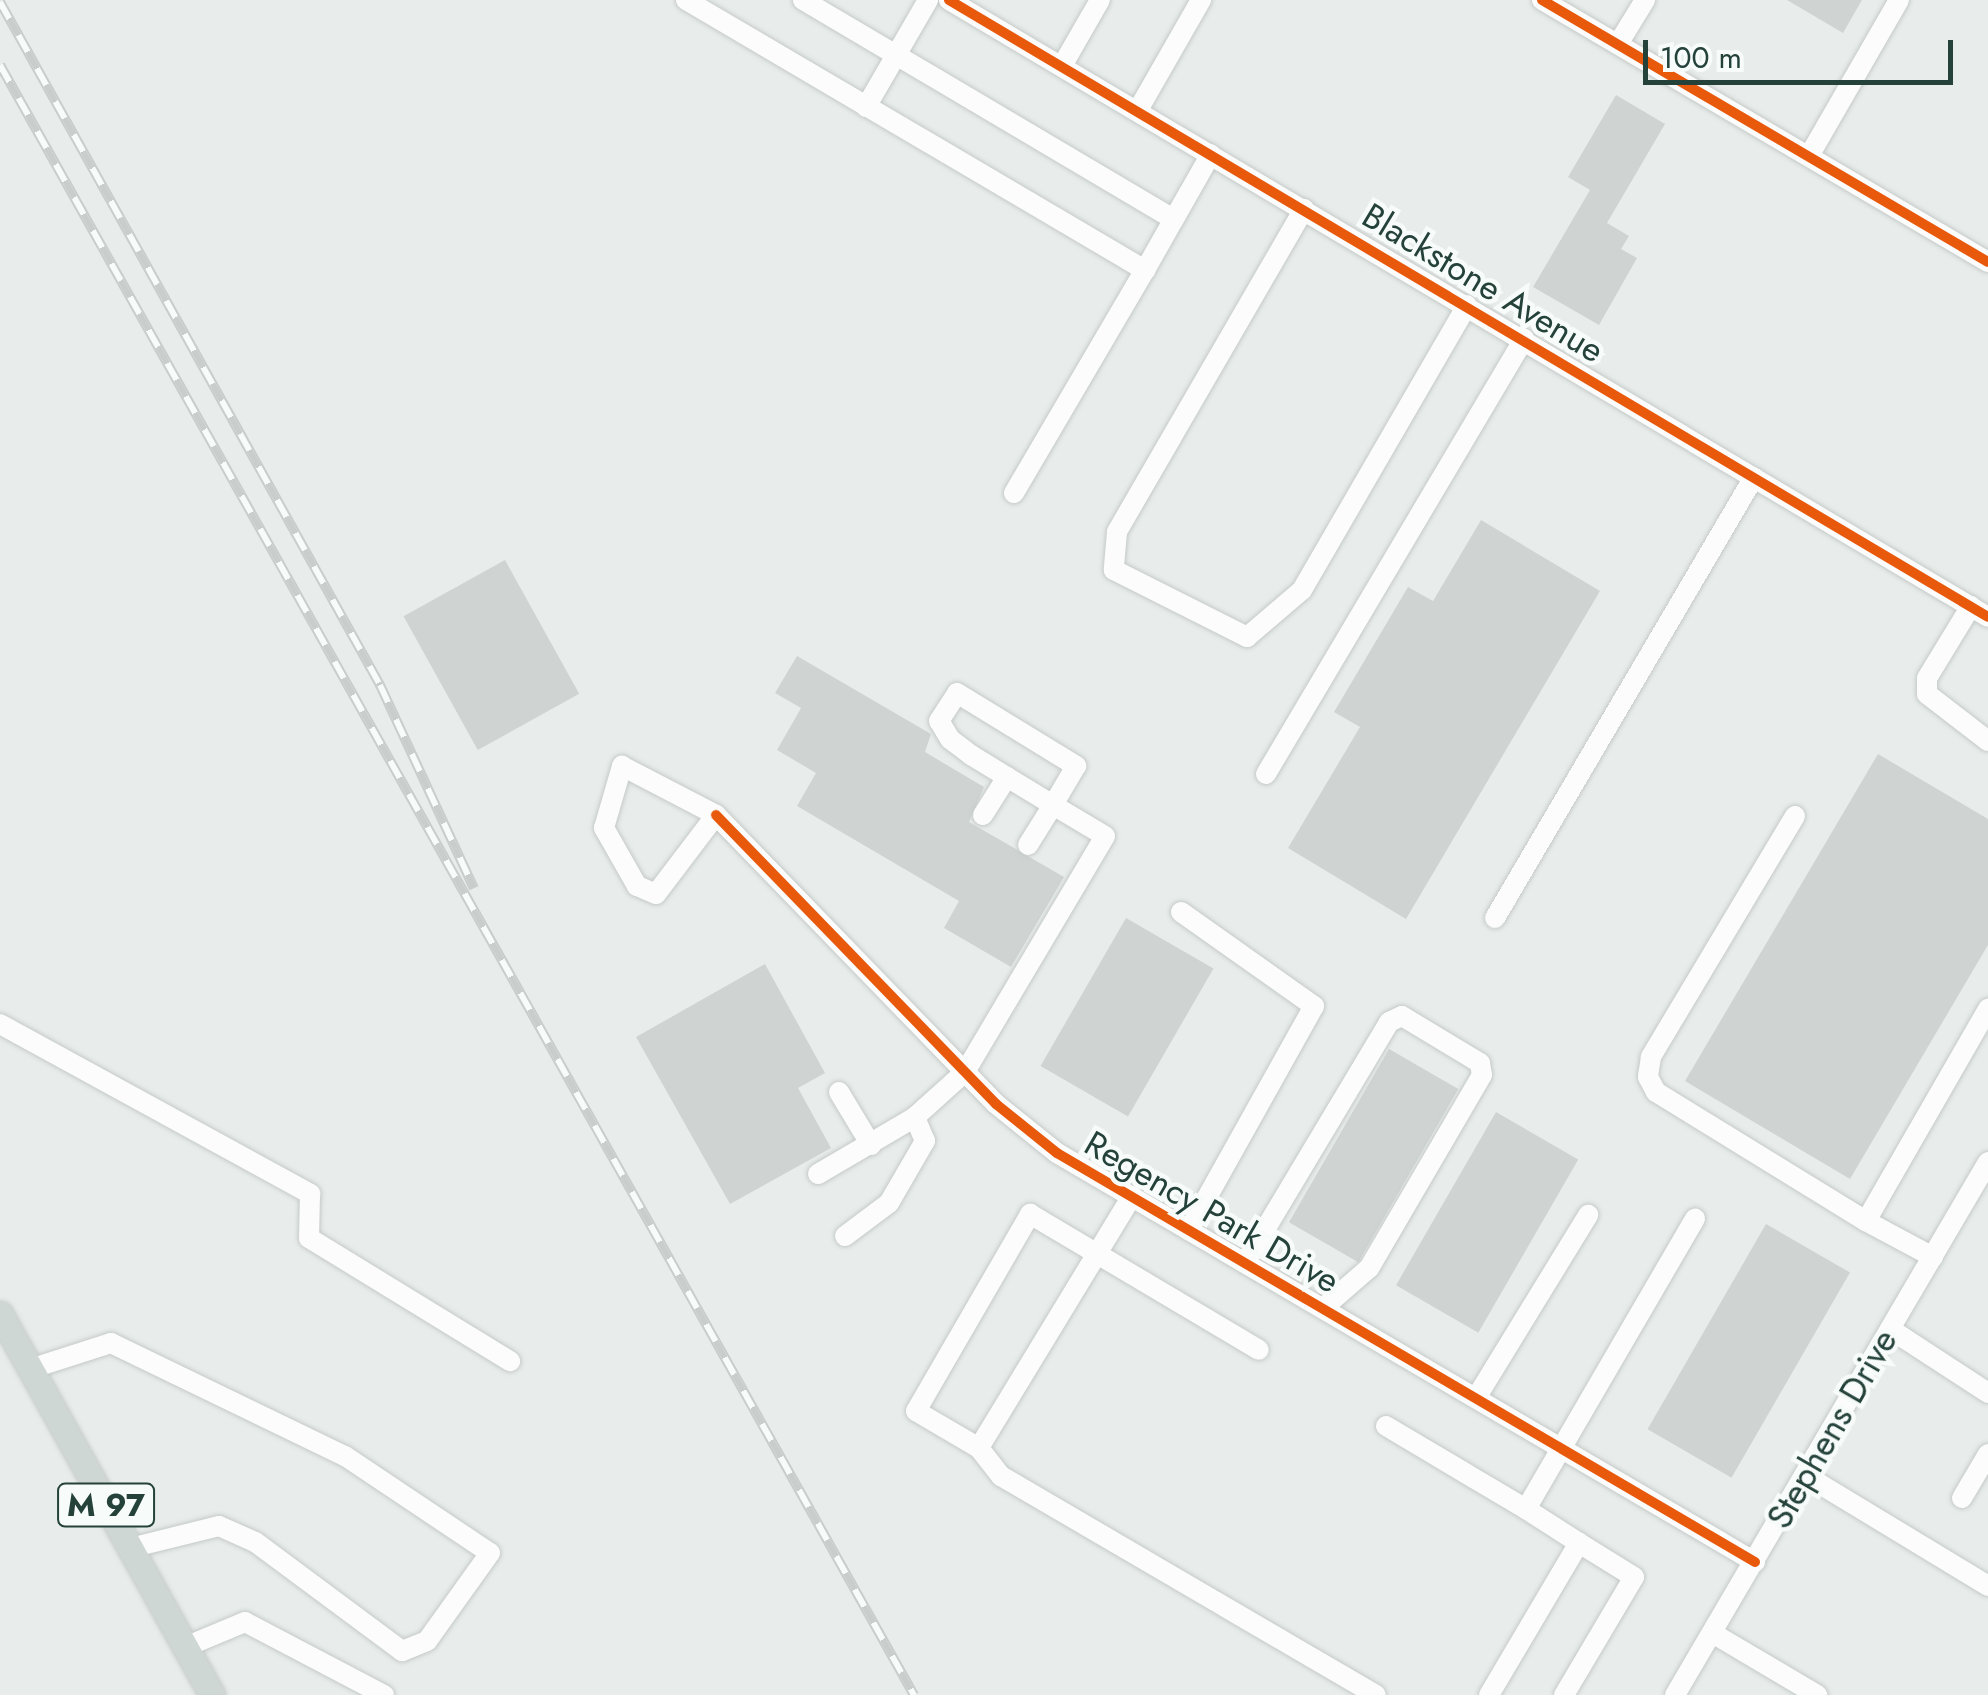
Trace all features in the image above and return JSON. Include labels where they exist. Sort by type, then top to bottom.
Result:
[{"type":"main road","name":"M 97","points":[[0,1314],[212,1695]]},
{"type":"street","points":[[686,0],[1144,270]]},
{"type":"street","points":[[803,0],[1173,219]]},
{"type":"street","points":[[866,106],[928,0]]},
{"type":"street","name":"Blackstone Avenue","points":[[949,0],[1980,611]]},
{"type":"street","points":[[1062,66],[1100,0]]},
{"type":"street","points":[[1138,110],[1201,0]]},
{"type":"street","points":[[1542,0],[1988,262]]},
{"type":"street","points":[[1618,44],[1645,0]]},
{"type":"street","points":[[1808,156],[1899,0]]},
{"type":"street","points":[[1014,493],[1210,154]]},
{"type":"street","points":[[1304,209],[1117,532],[1114,570],[1247,637],[1302,590],[1467,305]]},
{"type":"street","points":[[1266,774],[1524,339]]},
{"type":"street","points":[[1495,918],[1754,477]]},
{"type":"street","points":[[1980,611],[1927,678],[1927,694],[1988,740]]},
{"type":"street","points":[[818,1174],[915,1117],[965,1072],[1105,836],[1053,804],[1007,777],[950,739],[939,720],[957,692],[1076,766],[1053,804],[1028,844]]},
{"type":"street","name":"Regency Park Drive","points":[[716,815],[656,894],[636,886],[604,828],[622,766],[716,815],[1024,1128],[1189,1230],[1755,1562]]},
{"type":"street","points":[[983,816],[1007,777]]},
{"type":"street","points":[[1795,816],[1651,1058],[1648,1077],[1656,1092],[1932,1257]]},
{"type":"street","points":[[1180,912],[1314,1006],[1189,1230]]},
{"type":"street","points":[[1866,1220],[1988,1009]]},
{"type":"street","points":[[1246,1263],[1389,1022],[1402,1016],[1480,1063],[1482,1075],[1369,1268],[1323,1308]]},
{"type":"street","points":[[0,1024],[310,1194],[309,1238],[510,1361]]},
{"type":"street","points":[[840,1092],[872,1145]]},
{"type":"street","points":[[845,1236],[889,1204],[925,1141],[915,1117]]},
{"type":"street","name":"Stephens Drive","points":[[1675,1695],[1988,1162]]},
{"type":"street","points":[[979,1448],[1132,1196]]},
{"type":"street","points":[[1259,1350],[1030,1214],[916,1411],[979,1448],[1001,1476],[1376,1695]]},
{"type":"street","points":[[1476,1398],[1588,1215]]},
{"type":"street","points":[[1526,1509],[1696,1219]]},
{"type":"street","points":[[1890,1329],[1988,1393]]},
{"type":"street","points":[[30,1369],[112,1343],[344,1456],[490,1553],[427,1642],[402,1651],[255,1542],[219,1526],[130,1548]]},
{"type":"street","points":[[1386,1426],[1634,1577],[1564,1695]]},
{"type":"street","points":[[1962,1498],[1988,1454]]},
{"type":"street","points":[[1805,1475],[1988,1586]]},
{"type":"street","points":[[1489,1695],[1579,1543]]},
{"type":"street","points":[[186,1647],[245,1622],[384,1695]]},
{"type":"street","points":[[1714,1634],[1804,1692]]},
{"type":"building","points":[[1787,0],[1862,0],[1843,33]]},
{"type":"building","points":[[1616,95],[1665,124],[1607,223],[1629,236],[1621,249],[1637,258],[1599,325],[1533,287],[1590,190],[1568,177]]},
{"type":"building","points":[[1481,520],[1600,591],[1406,919],[1288,848],[1360,727],[1334,712],[1408,587],[1433,601]]},
{"type":"building","points":[[505,560],[579,694],[478,750],[404,616]]},
{"type":"building","points":[[797,656],[931,734],[925,752],[984,787],[969,822],[1064,877],[1011,967],[944,928],[959,901],[797,806],[816,773],[777,750],[801,708],[775,693]]},
{"type":"building","points":[[1878,754],[1988,819],[1988,945],[1850,1179],[1685,1081]]},
{"type":"building","points":[[1126,918],[1213,968],[1128,1117],[1040,1066]]},
{"type":"building","points":[[765,964],[825,1073],[798,1088],[831,1148],[730,1204],[636,1037]]},
{"type":"building","points":[[1389,1049],[1458,1089],[1358,1262],[1289,1222]]},
{"type":"building","points":[[1496,1112],[1578,1160],[1478,1333],[1396,1285]]},
{"type":"building","points":[[1766,1224],[1850,1272],[1732,1478],[1648,1429]]},
{"type":"railway","points":[[0,2],[380,685],[474,888]]},
{"type":"railway","points":[[0,65],[914,1695]]},
{"type":"cycle path","points":[[949,0],[1988,617]]},
{"type":"cycle path","points":[[1542,0],[1988,262]]},
{"type":"cycle path","points":[[716,815],[996,1104],[1057,1153],[1755,1562]]}]
